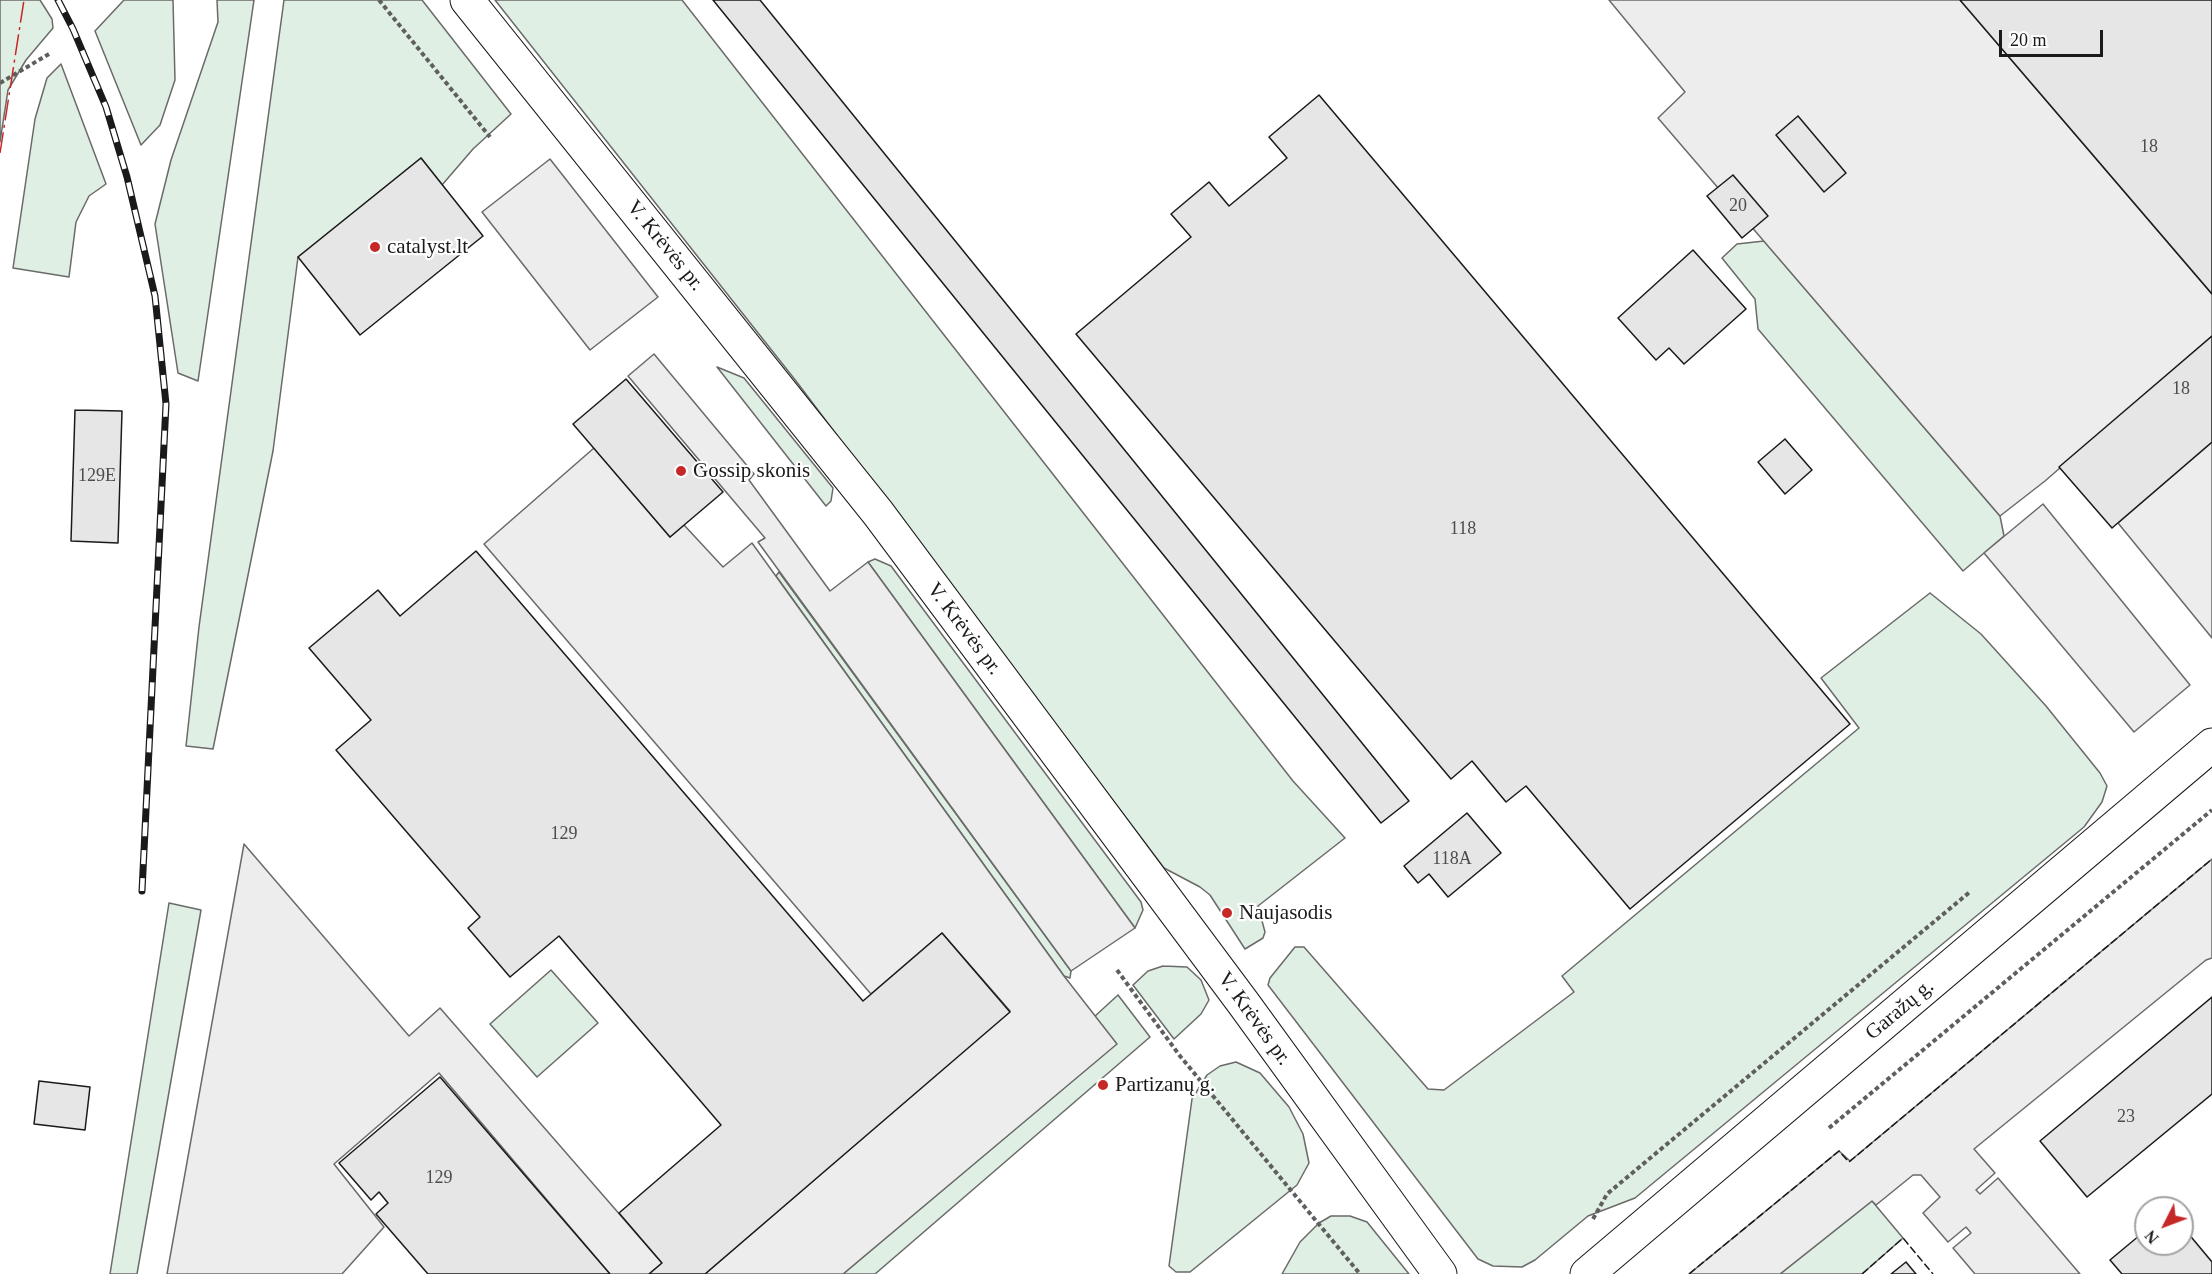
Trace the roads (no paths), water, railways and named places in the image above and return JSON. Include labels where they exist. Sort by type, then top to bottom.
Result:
[{"type":"street","name":"V. Krėvės pr.","points":[[467,0],[878,513],[1251,1014],[1440,1274]]},
{"type":"street","name":"Garažų g.","points":[[1587,1274],[2212,745]]},
{"type":"railway","points":[[58,0],[73,29],[106,107],[127,177],[155,296],[166,404],[142,891]]},
{"type":"place","name":"catalyst.lt","points":[[375,247]]},
{"type":"place","name":"Gossip skonis","points":[[681,471]]},
{"type":"place","name":"Naujasodis","points":[[1227,913]]},
{"type":"place","name":"Partizanų g.","points":[[1103,1085]]}]
